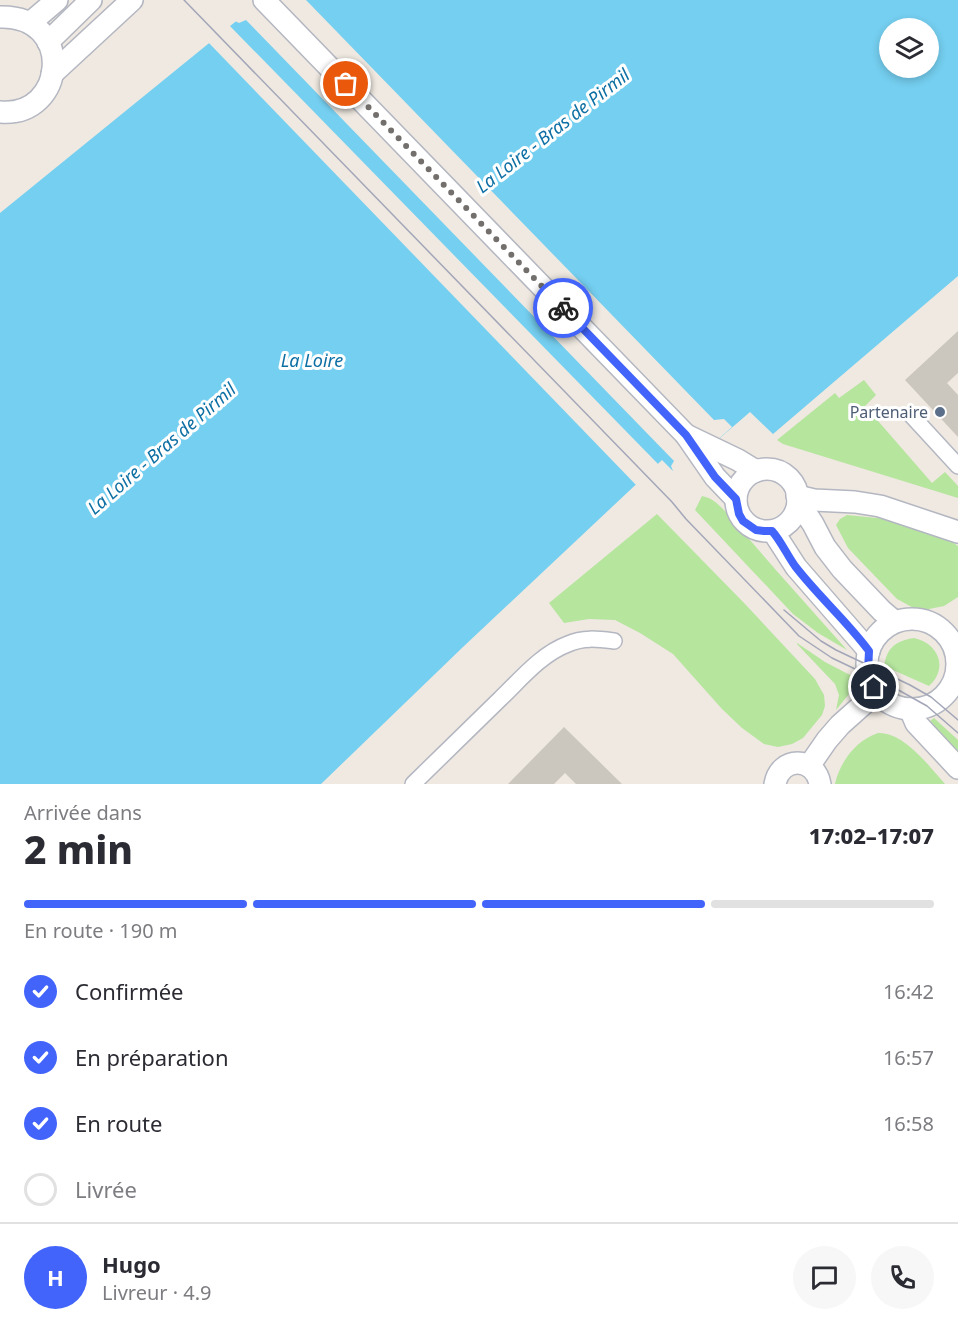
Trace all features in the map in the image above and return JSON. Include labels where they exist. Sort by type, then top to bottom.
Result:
[{"type":"main road","points":[[30,23],[57,0]]},
{"type":"main road","points":[[48,42],[91,0]]},
{"type":"main road","points":[[52,74],[132,0]]},
{"type":"main road","points":[[264,0],[686,435],[715,477],[736,499]]},
{"type":"main road","points":[[0,17],[17,18],[30,23],[48,42],[53,57],[50,82],[39,99],[31,105],[3,115]]},
{"type":"main road","points":[[686,435],[756,471]]},
{"type":"main road","points":[[797,498],[794,515],[790,521],[785,526],[772,531],[756,530],[743,521],[736,499],[740,484],[756,471],[770,470],[783,474],[792,483],[797,498],[825,547],[842,569],[888,618],[895,622]]},
{"type":"main road","points":[[797,498],[880,506],[958,532]]},
{"type":"main road","points":[[772,531],[796,567],[869,651]]},
{"type":"main road","points":[[919,619],[942,629],[951,640],[958,663],[957,672],[951,687],[937,702],[910,709],[896,706],[878,692],[869,676],[867,665],[869,651],[877,636],[895,622],[919,619]]},
{"type":"main road","points":[[775,784],[777,775],[786,766],[798,763],[814,775],[827,740],[840,725],[878,692]]},
{"type":"main road","points":[[910,709],[916,723],[958,768]]},
{"type":"street","points":[[912,416],[958,466]]},
{"type":"street","points":[[413,784],[522,677],[553,652],[567,644],[581,640],[596,639],[614,642]]},
{"type":"green space","points":[[864,380],[876,395],[865,406],[932,483],[945,472],[958,486],[958,498],[783,444],[777,440],[835,393],[839,398]]},
{"type":"green space","points":[[702,496],[714,501],[724,510],[847,650],[818,633],[793,614],[695,510]]},
{"type":"green space","points":[[657,514],[815,679],[824,695],[825,706],[822,715],[803,738],[792,744],[778,747],[764,744],[722,709],[673,654],[615,620],[589,619],[564,623],[549,603]]},
{"type":"green space","points":[[847,515],[887,519],[958,546],[958,597],[944,606],[919,611],[897,599],[848,548],[836,525]]},
{"type":"green space","points":[[914,638],[929,645],[938,657],[938,672],[929,686],[884,666],[887,654],[893,646]]},
{"type":"green space","points":[[797,643],[825,662],[852,676],[849,694],[836,710],[839,695],[835,684]]},
{"type":"green space","points":[[934,718],[958,740],[958,761],[925,725]]},
{"type":"green space","points":[[878,733],[888,734],[906,744],[945,784],[835,784],[850,753],[870,736]]},
{"type":"water","name":"La Loire","points":[[262,0],[958,0],[958,276],[773,434],[750,412],[677,475],[662,460],[321,784],[0,784],[0,213]]},
{"type":"pier","points":[[257,0],[306,0],[714,420],[724,419],[732,427],[675,478],[671,473],[674,461],[246,20],[239,23],[233,20]]},
{"type":"pier","points":[[228,24],[660,466],[638,487],[207,41]]},
{"type":"building","points":[[958,331],[958,373],[947,383],[958,395],[958,437],[905,380]]},
{"type":"building","points":[[564,727],[622,784],[576,784],[565,773],[554,784],[508,784]]},
{"type":"tram line","points":[[184,0],[672,502],[799,636],[832,658],[927,706],[958,733]]},
{"type":"tram line","points":[[784,610],[821,641],[931,697],[958,720]]},
{"type":"way so far","points":[[346,84],[563,308]]},
{"type":"place","name":"Partenaire","points":[[940,412]]},
{"type":"route","points":[[563,308],[686,435],[715,477],[736,499],[736,507],[743,521],[756,530],[772,531],[796,567],[869,651],[867,665],[874,687]]},
{"type":"water label","name":"La Loire - Bras de Pirmil","points":[[553,131]]},
{"type":"water label","name":"La Loire - Bras de Pirmil","points":[[162,449]]}]
